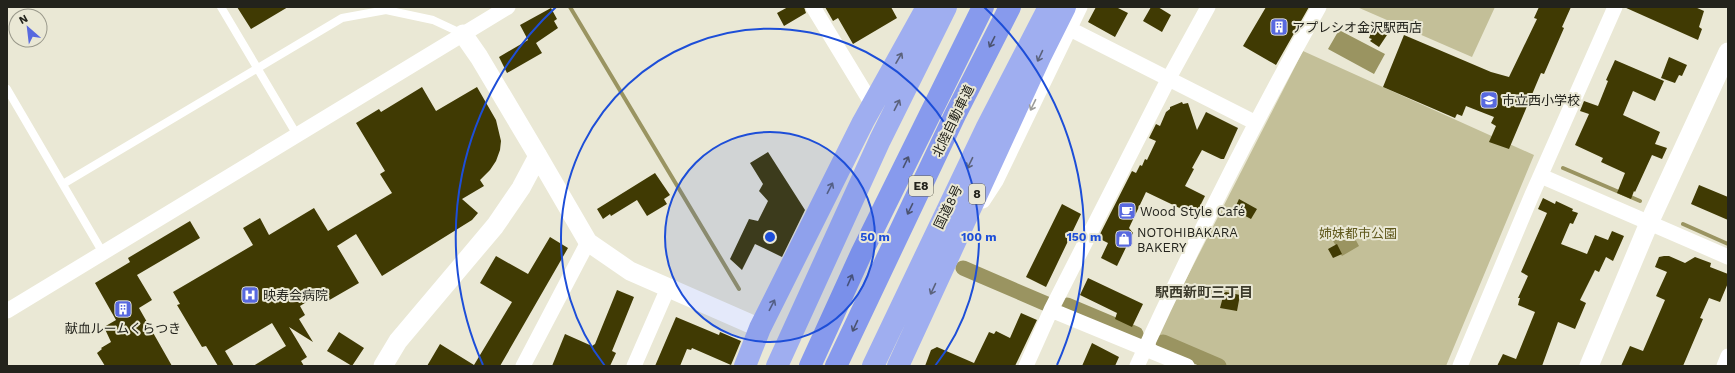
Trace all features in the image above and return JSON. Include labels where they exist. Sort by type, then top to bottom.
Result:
[{"type":"highway","points":[[745,366],[760,328],[872,104],[927,7]]},
{"type":"highway","points":[[777,366],[880,140],[946,7]]},
{"type":"highway","name":"北陸自動車道","points":[[810,366],[866,245],[983,7]]},
{"type":"highway","name":"北陸自動車道","points":[[836,366],[955,115],[1010,7]]},
{"type":"highway","name":"国道8号","points":[[873,366],[987,127],[1049,7]]},
{"type":"highway","name":"8","points":[[898,366],[1041,54],[1065,7]]},
{"type":"street","points":[[7,311],[508,7]]},
{"type":"street","points":[[813,7],[872,104]]},
{"type":"street","points":[[948,258],[996,181],[1080,7]]},
{"type":"street","points":[[1026,366],[1051,310],[1169,78],[1208,7]]},
{"type":"street","points":[[1137,366],[1211,211],[1256,123],[1319,7]]},
{"type":"street","points":[[1460,366],[1615,7]]},
{"type":"street","points":[[1070,29],[1256,123]]},
{"type":"street","points":[[463,34],[479,57],[588,242],[630,271],[760,328]]},
{"type":"street","points":[[1588,366],[1648,223],[1728,52]]},
{"type":"street","points":[[384,366],[398,341],[495,226],[521,188],[538,156]]},
{"type":"street","points":[[1541,176],[1728,257]]},
{"type":"street","points":[[523,366],[588,242]]},
{"type":"street","points":[[634,366],[668,288]]},
{"type":"street","points":[[1051,310],[1187,366]]},
{"type":"street","points":[[1724,366],[1728,356]]},
{"type":"lane","points":[[221,7],[297,134]]},
{"type":"lane","points":[[63,184],[342,18],[386,10],[433,20],[463,34]]},
{"type":"lane","points":[[7,89],[103,253]]},
{"type":"green space","points":[[1357,7],[1495,7],[1472,57]]},
{"type":"green space","name":"姉妹都市公園","points":[[1303,51],[1534,155],[1446,366],[1228,366],[1157,336]]},
{"type":"shaded area","points":[[1339,30],[1385,54],[1374,74],[1328,49]]},
{"type":"shaded area","points":[[1351,231],[1359,246],[1342,256],[1333,241]]},
{"type":"building","points":[[237,7],[288,7],[251,29]]},
{"type":"building","points":[[788,7],[804,7],[806,13],[784,26],[777,13]]},
{"type":"building","points":[[825,7],[891,7],[897,18],[853,44],[838,18],[833,21]]},
{"type":"building","points":[[1096,7],[1116,7],[1128,13],[1115,37],[1088,22]]},
{"type":"building","points":[[1151,7],[1158,7],[1171,15],[1162,32],[1143,21]]},
{"type":"building","name":"アプレシオ金沢駅西店","points":[[1266,7],[1309,7],[1276,65],[1243,46]]},
{"type":"building","points":[[1539,7],[1571,7],[1562,27],[1564,28],[1544,74],[1541,73],[1509,149],[1489,142],[1496,126],[1491,123],[1494,117],[1466,106],[1462,116],[1457,114],[1455,118],[1383,87],[1404,35],[1491,72],[1509,77],[1537,19],[1534,18]]},
{"type":"building","points":[[1624,7],[1695,7],[1704,11],[1699,27],[1702,29],[1698,40]]},
{"type":"building","points":[[551,8],[557,19],[554,21],[558,28],[536,43],[542,53],[507,73],[499,57],[528,40],[520,25]]},
{"type":"building","points":[[1373,28],[1387,35],[1379,47],[1370,41],[1372,39],[1369,38]]},
{"type":"building","points":[[1669,57],[1687,65],[1682,76],[1679,75],[1675,83],[1661,78]]},
{"type":"building","points":[[1615,60],[1664,81],[1655,101],[1633,91],[1623,115],[1660,132],[1655,144],[1667,148],[1662,159],[1652,155],[1631,199],[1617,193],[1625,173],[1601,162],[1603,158],[1575,145],[1589,114],[1580,111],[1584,101],[1598,106],[1608,81],[1606,80]]},
{"type":"building","points":[[422,87],[436,111],[477,87],[496,120],[501,141],[500,150],[496,161],[490,170],[480,180],[484,186],[462,199],[478,213],[472,220],[382,276],[356,234],[337,246],[359,283],[326,302],[321,293],[300,306],[305,315],[299,319],[313,342],[289,327],[307,357],[301,361],[304,366],[253,366],[286,346],[272,323],[225,351],[234,366],[218,366],[206,346],[202,347],[177,305],[180,304],[173,292],[253,245],[243,228],[260,218],[269,235],[314,208],[328,231],[392,193],[380,174],[385,171],[356,123],[379,109],[381,112]]},
{"type":"building","points":[[1182,102],[1183,104],[1188,103],[1197,130],[1206,112],[1238,128],[1224,159],[1202,150],[1192,168],[1194,169],[1185,186],[1205,196],[1197,212],[1191,210],[1190,213],[1146,192],[1129,228],[1133,233],[1117,266],[1101,258],[1108,243],[1098,238],[1132,171],[1136,173],[1140,165],[1142,166],[1145,159],[1147,160],[1156,141],[1149,138],[1156,124],[1160,126],[1166,112],[1170,109],[1170,107]]},
{"type":"building","points":[[768,152],[805,210],[782,257],[755,244],[742,270],[730,259],[749,219],[758,221],[768,201],[759,191],[763,184],[750,163]]},
{"type":"building","points":[[655,173],[670,195],[664,199],[667,204],[647,216],[637,200],[611,216],[610,214],[603,219],[597,209]]},
{"type":"building","points":[[1699,185],[1728,197],[1728,220],[1691,204]]},
{"type":"building","points":[[1543,198],[1555,204],[1556,201],[1578,213],[1573,224],[1570,223],[1561,244],[1587,254],[1595,235],[1608,240],[1612,231],[1624,236],[1613,261],[1606,257],[1599,272],[1595,270],[1580,300],[1586,303],[1575,329],[1558,322],[1542,366],[1497,366],[1503,354],[1516,359],[1535,312],[1518,305],[1520,298],[1518,298],[1528,276],[1521,272],[1547,213],[1538,209]]},
{"type":"building","points":[[1239,199],[1257,209],[1251,219],[1234,210]]},
{"type":"building","points":[[1062,204],[1081,214],[1046,287],[1026,277]]},
{"type":"building","name":"献血ルームくらつき","points":[[190,221],[200,238],[137,275],[152,300],[139,308],[172,366],[105,366],[97,353],[102,349],[101,348],[111,342],[104,327],[116,320],[95,283],[130,262],[128,258]]},
{"type":"building","points":[[550,237],[568,248],[500,366],[427,366],[440,344],[474,365],[512,302],[480,283],[496,256],[528,274]]},
{"type":"building","points":[[1337,244],[1342,254],[1333,258],[1328,249]]},
{"type":"building","points":[[1669,256],[1685,263],[1695,257],[1711,263],[1710,267],[1728,274],[1728,283],[1720,302],[1709,298],[1700,318],[1703,319],[1683,366],[1621,366],[1630,346],[1643,351],[1665,300],[1656,296],[1667,272],[1655,267],[1659,257]]},
{"type":"building","points":[[1088,278],[1143,304],[1132,327],[1115,319],[1117,313],[1080,295]]},
{"type":"building","points":[[617,290],[634,297],[612,351],[616,353],[610,366],[552,366],[565,334],[592,346],[595,344]]},
{"type":"building","points":[[1226,292],[1240,295],[1237,311],[1220,308],[1224,293]]},
{"type":"building","points":[[1021,313],[1037,320],[1015,366],[925,366],[931,350],[937,347],[974,363],[989,332],[994,334],[996,331],[1010,338]]},
{"type":"building","points":[[676,317],[719,335],[720,332],[741,341],[731,365],[692,348],[691,350],[687,349],[680,366],[655,366]]},
{"type":"building","points":[[339,332],[364,348],[352,366],[327,351]]},
{"type":"building","points":[[1092,343],[1119,357],[1115,366],[1082,366]]},
{"type":"waterway","points":[[570,7],[739,289]]},
{"type":"waterway","points":[[1563,168],[1640,201]]},
{"type":"waterway","points":[[1683,224],[1728,244]]},
{"type":"waterway","points":[[963,268],[1049,305]]},
{"type":"waterway","points":[[1067,305],[1136,334]]},
{"type":"waterway","points":[[1163,342],[1219,366]]},
{"type":"place","name":"アプレシオ金沢駅西店","points":[[1279,27]]},
{"type":"place","name":"市立西小学校","points":[[1489,100]]},
{"type":"place","name":"Wood Style Café","points":[[1127,211]]},
{"type":"place","name":"NOTOHIBAKARA BAKERY","points":[[1124,239]]},
{"type":"place","name":"映寿会病院","points":[[250,295]]},
{"type":"place","name":"献血ルームくらつき","points":[[123,309]]},
{"type":"district","name":"駅西新町三丁目","points":[[1204,292]]}]
